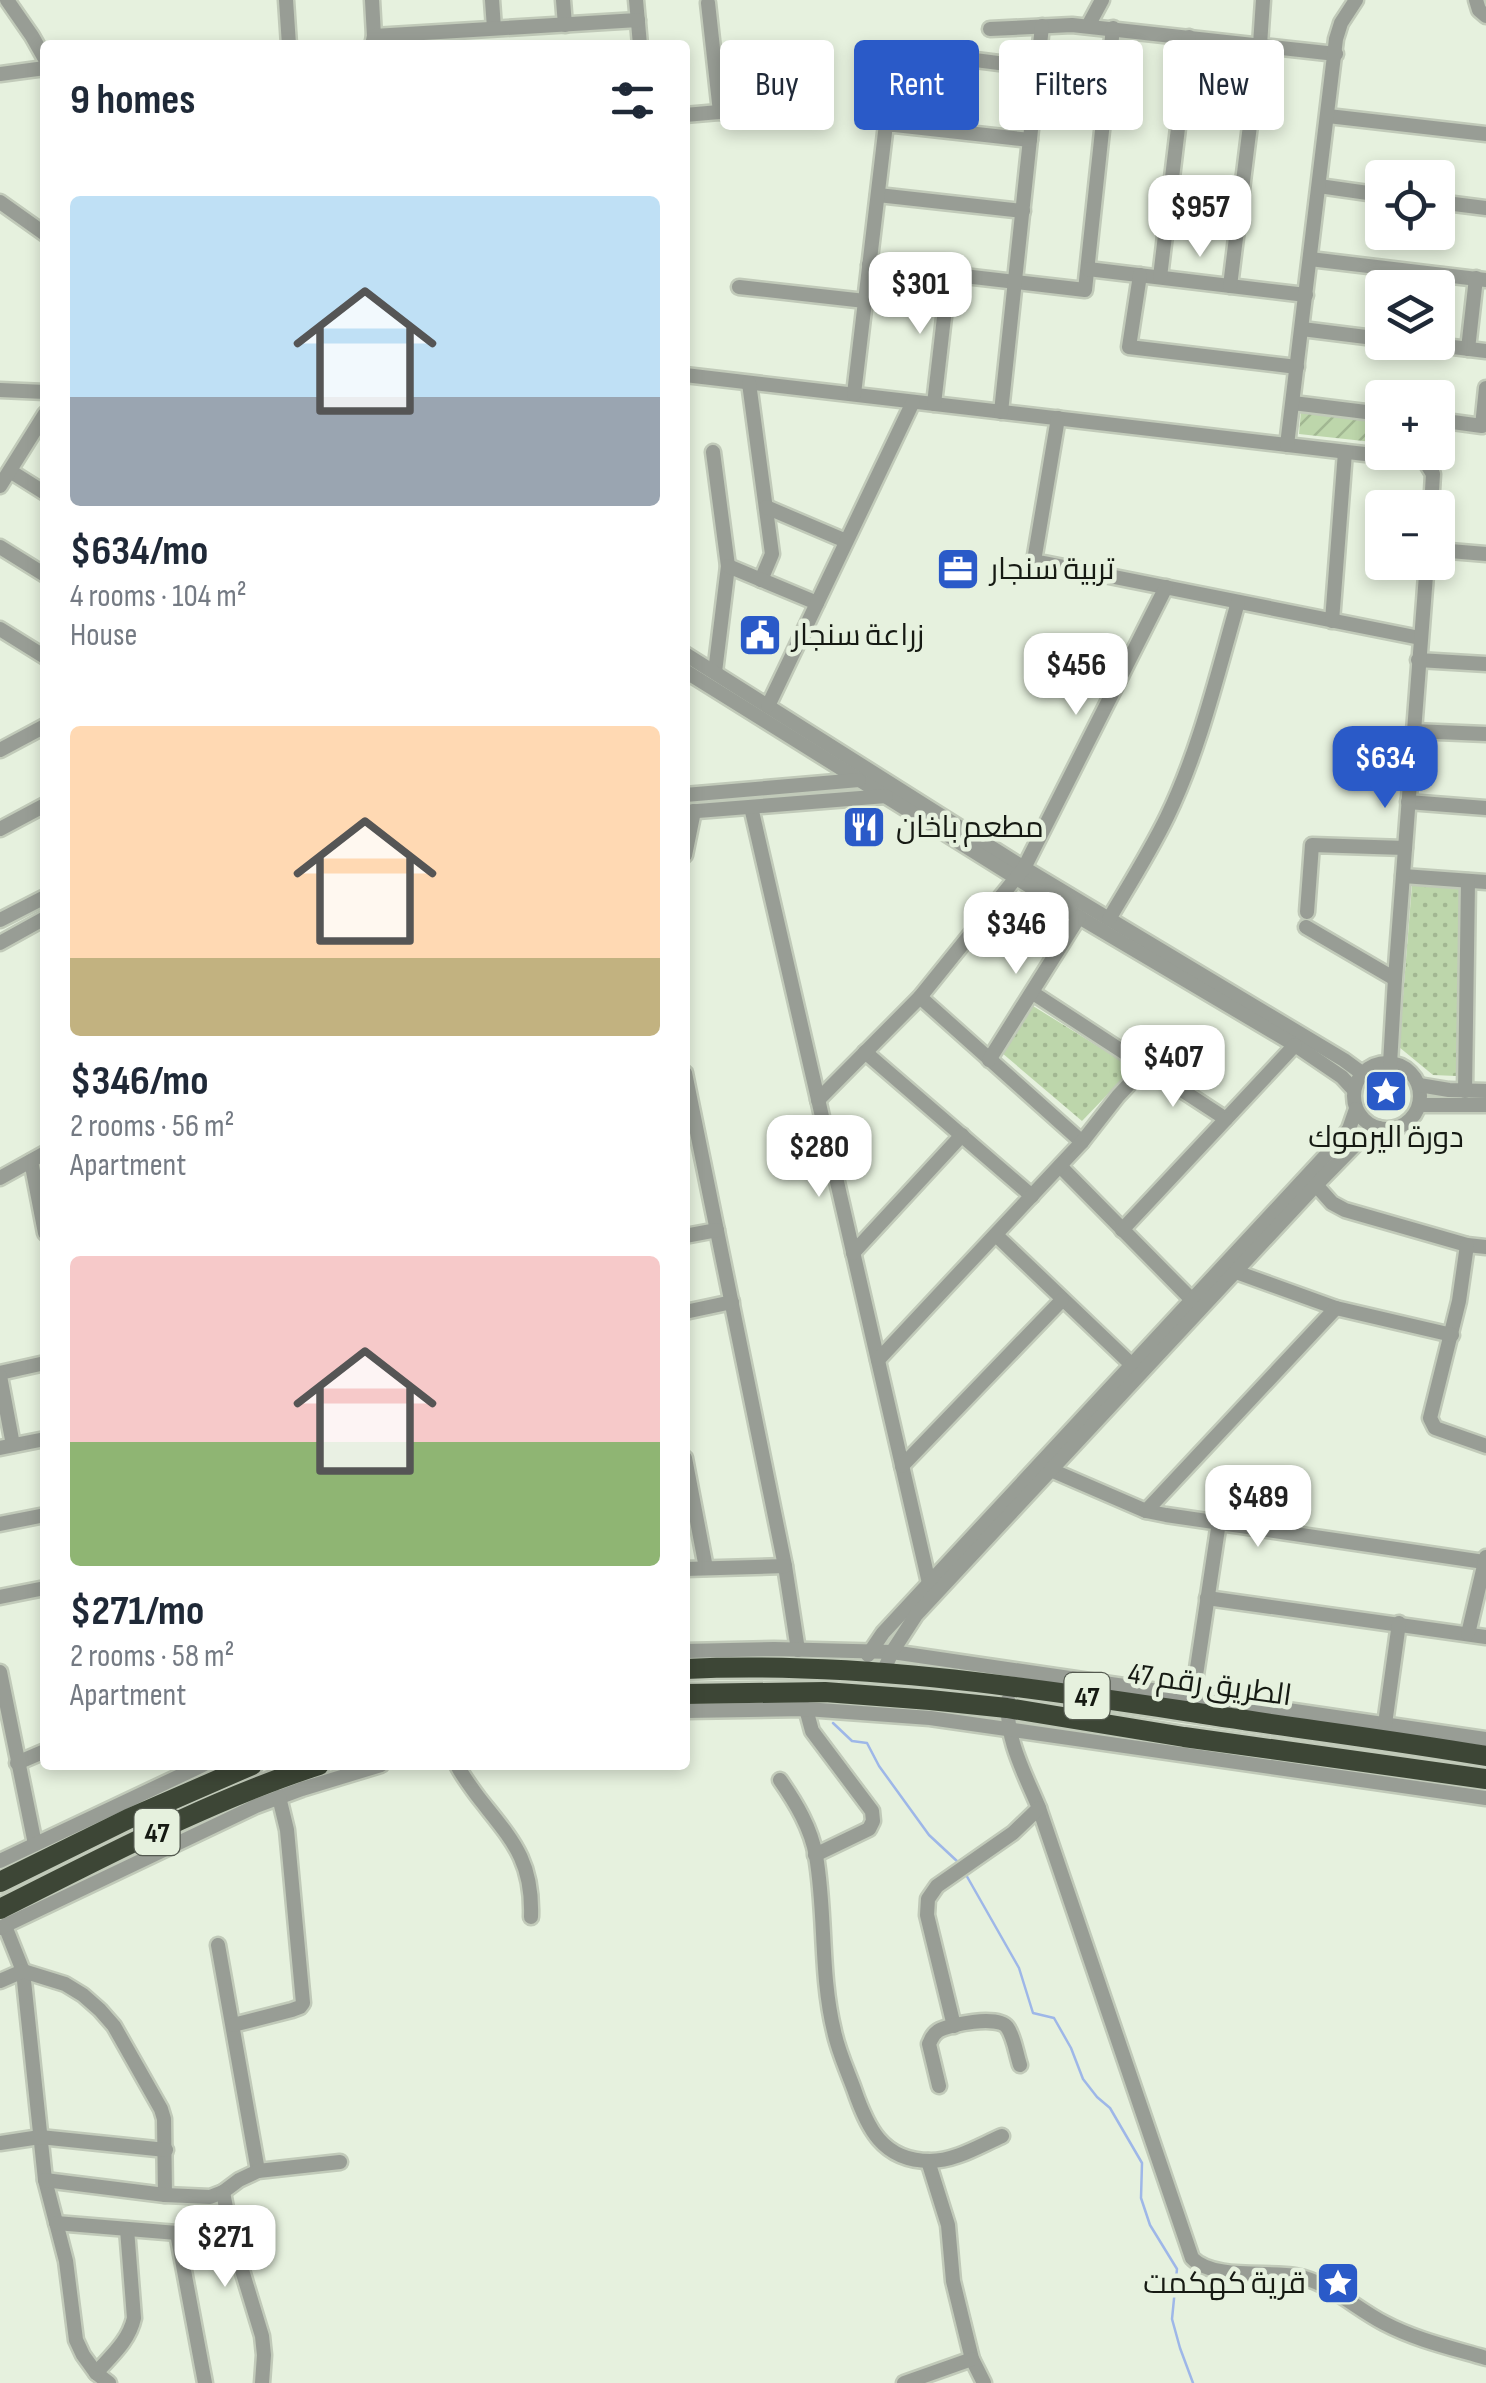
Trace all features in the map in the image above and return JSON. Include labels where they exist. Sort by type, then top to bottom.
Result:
[{"type":"highway","name":"الطريق رقم 47","points":[[690,1668],[774,1658],[859,1670],[1092,1689],[1486,1756]]},
{"type":"highway","name":"الطريق رقم 47","points":[[690,1695],[740,1700],[878,1695],[1008,1718],[1184,1737],[1419,1778],[1486,1778]]},
{"type":"highway","name":"47","points":[[0,1882],[240,1770]]},
{"type":"highway","name":"47","points":[[2,1921],[136,1842],[269,1781],[303,1770]]},
{"type":"street","points":[[7,0],[40,50]]},
{"type":"street","points":[[286,0],[289,40]]},
{"type":"street","points":[[372,0],[373,40],[638,20]]},
{"type":"street","points":[[492,0],[494,28]]},
{"type":"street","points":[[564,0],[565,24]]},
{"type":"street","points":[[636,0],[640,40]]},
{"type":"street","points":[[1088,26],[1102,0]]},
{"type":"street","points":[[1260,40],[1263,0]]},
{"type":"street","points":[[1287,445],[1336,39],[1356,0]]},
{"type":"street","points":[[1476,0],[1478,10],[1486,16]]},
{"type":"street","points":[[690,115],[720,112],[708,3]]},
{"type":"street","points":[[1041,40],[1042,26]]},
{"type":"street","points":[[990,30],[1088,26],[1216,40]]},
{"type":"street","points":[[1112,40],[1113,28]]},
{"type":"street","points":[[1160,277],[1189,37]]},
{"type":"street","points":[[1284,48],[1336,54]]},
{"type":"street","points":[[0,74],[40,69]]},
{"type":"street","points":[[1328,116],[1486,134]]},
{"type":"street","points":[[854,394],[886,124],[1030,140]]},
{"type":"street","points":[[1001,412],[1031,130]]},
{"type":"street","points":[[870,265],[1086,290],[1102,130]]},
{"type":"street","points":[[1230,286],[1249,130]]},
{"type":"street","points":[[1319,186],[1365,192]]},
{"type":"street","points":[[878,195],[1023,211]]},
{"type":"street","points":[[0,202],[40,230]]},
{"type":"street","points":[[1455,204],[1486,208]]},
{"type":"street","points":[[1310,260],[1481,279],[1468,349]]},
{"type":"street","points":[[1088,269],[1306,296]]},
{"type":"street","points":[[934,404],[949,274]]},
{"type":"street","points":[[1140,275],[1129,347],[1297,367]]},
{"type":"street","points":[[740,287],[865,300]]},
{"type":"street","points":[[1302,329],[1365,337]]},
{"type":"street","points":[[1455,347],[1486,351]]},
{"type":"street","points":[[690,376],[1425,461],[1433,474],[1432,490]]},
{"type":"street","points":[[749,382],[772,554],[761,580]]},
{"type":"street","points":[[1455,422],[1482,426],[1486,388]]},
{"type":"street","points":[[0,390],[40,392]]},
{"type":"street","points":[[768,706],[913,402]]},
{"type":"street","points":[[1292,403],[1365,412]]},
{"type":"street","points":[[1058,418],[1034,560],[1420,638]]},
{"type":"street","points":[[0,486],[40,423]]},
{"type":"street","points":[[714,452],[728,566],[715,672]]},
{"type":"street","points":[[1332,621],[1345,452]]},
{"type":"street","points":[[10,470],[40,490]]},
{"type":"street","points":[[766,506],[846,541]]},
{"type":"street","points":[[0,547],[40,572]]},
{"type":"street","points":[[1455,551],[1486,554]]},
{"type":"street","points":[[728,566],[817,604]]},
{"type":"street","points":[[1390,1064],[1425,580]]},
{"type":"street","points":[[818,1100],[920,998],[1020,873],[1166,588]]},
{"type":"street","points":[[1109,919],[1156,838],[1180,787],[1238,602]]},
{"type":"street","points":[[0,630],[40,653]]},
{"type":"street","points":[[690,657],[768,706],[865,775],[886,796],[1109,919],[1363,1074]]},
{"type":"street","points":[[1418,660],[1486,664]]},
{"type":"street","points":[[690,674],[865,775],[1020,873],[1078,916],[1295,1045],[1342,1077],[1354,1090]]},
{"type":"street","points":[[0,750],[40,729]]},
{"type":"street","points":[[1413,731],[1486,734]]},
{"type":"street","points":[[690,795],[813,784],[865,775]]},
{"type":"street","points":[[813,784],[815,802]]},
{"type":"street","points":[[690,812],[886,796]]},
{"type":"street","points":[[1408,802],[1486,808]]},
{"type":"street","points":[[0,829],[40,807]]},
{"type":"street","points":[[751,807],[929,1583]]},
{"type":"street","points":[[1395,979],[1306,919],[1312,845],[1405,848]]},
{"type":"street","points":[[1402,876],[1486,882]]},
{"type":"street","points":[[1465,1091],[1468,881]]},
{"type":"street","points":[[1,917],[40,899]]},
{"type":"street","points":[[989,1060],[1078,916]]},
{"type":"street","points":[[0,943],[40,921]]},
{"type":"street","points":[[1033,992],[1226,1119]]},
{"type":"street","points":[[920,998],[1082,1142]]},
{"type":"street","points":[[1122,1230],[1295,1045]]},
{"type":"street","points":[[866,1052],[1032,1196]]},
{"type":"street","points":[[859,1670],[883,1633],[1132,1365],[1197,1304],[1236,1272],[1357,1143],[1378,1128],[1399,1127],[1414,1114],[1419,1105],[1419,1085],[1405,1069],[1380,1064],[1363,1074],[1354,1090],[1356,1109],[1343,1138],[1197,1304],[1051,1470],[916,1615],[884,1672]]},
{"type":"street","points":[[878,1360],[1082,1142],[1146,1066]]},
{"type":"street","points":[[1419,1085],[1486,1092]]},
{"type":"street","points":[[690,1098],[785,1566],[798,1650]]},
{"type":"street","points":[[1419,1105],[1486,1106]]},
{"type":"street","points":[[1356,1109],[1378,1128]]},
{"type":"street","points":[[854,1254],[962,1135]]},
{"type":"street","points":[[0,1178],[40,1155]]},
{"type":"street","points":[[31,1161],[40,1208]]},
{"type":"street","points":[[1060,1166],[1197,1304]]},
{"type":"street","points":[[1316,1185],[1332,1203],[1345,1210],[1486,1247]]},
{"type":"street","points":[[690,1235],[717,1230]]},
{"type":"street","points":[[996,1235],[1132,1365]]},
{"type":"street","points":[[1467,1244],[1460,1301],[1431,1423],[1486,1446]]},
{"type":"street","points":[[1236,1272],[1336,1308],[1452,1334]]},
{"type":"street","points":[[902,1466],[1062,1300]]},
{"type":"street","points":[[690,1311],[732,1302]]},
{"type":"street","points":[[1146,1511],[1336,1308]]},
{"type":"street","points":[[40,1365],[0,1375],[7,1446],[40,1440]]},
{"type":"street","points":[[1051,1470],[1146,1511],[1485,1558],[1468,1634]]},
{"type":"street","points":[[690,1484],[706,1568]]},
{"type":"street","points":[[0,1524],[40,1516]]},
{"type":"street","points":[[1192,1694],[1219,1522]]},
{"type":"street","points":[[690,1569],[785,1566]]},
{"type":"street","points":[[0,1597],[40,1589]]},
{"type":"street","points":[[1207,1598],[1486,1637]]},
{"type":"street","points":[[1386,1724],[1399,1624]]},
{"type":"street","points":[[690,1651],[774,1658],[798,1650],[892,1652],[1092,1689],[1192,1694],[1486,1739]]},
{"type":"street","points":[[0,1672],[35,1844]]},
{"type":"street","points":[[1009,1684],[1008,1718],[1192,2258],[1207,2269],[1299,2276],[1314,2281],[1387,2324],[1486,2358]]},
{"type":"street","points":[[690,1710],[740,1700],[930,1718],[1008,1718]]},
{"type":"street","points":[[806,1709],[812,1731],[872,1811],[873,1821],[861,1834],[816,1855]]},
{"type":"street","points":[[17,1763],[40,1753]]},
{"type":"street","points":[[0,1861],[192,1770]]},
{"type":"street","points":[[233,2025],[292,2010],[303,2003],[288,1830],[269,1781],[347,1770]]},
{"type":"street","points":[[460,1770],[522,1857],[532,1893],[531,1917]]},
{"type":"street","points":[[1419,1778],[1486,1798]]},
{"type":"street","points":[[780,1780],[806,1826],[816,1855],[833,2030],[866,2122],[877,2139],[892,2151],[928,2161],[945,2160],[1002,2136]]},
{"type":"street","points":[[954,2026],[927,1915],[928,1899],[937,1886],[1012,1833],[1039,1808]]},
{"type":"street","points":[[2,1921],[23,1972],[45,2180],[69,2277],[76,2340],[96,2374],[109,2383]]},
{"type":"street","points":[[218,1945],[258,2171]]},
{"type":"street","points":[[0,1981],[23,1972],[65,1984],[100,2010],[114,2026],[161,2109],[166,2150],[165,2195]]},
{"type":"street","points":[[939,2086],[930,2044],[938,2031],[954,2026],[1003,2022],[1020,2065]]},
{"type":"street","points":[[0,2143],[40,2136],[166,2150]]},
{"type":"street","points":[[928,2161],[948,2224],[953,2280],[972,2359],[984,2383]]},
{"type":"street","points":[[45,2180],[210,2197],[258,2171],[340,2162]]},
{"type":"street","points":[[222,2192],[262,2336],[262,2383]]},
{"type":"street","points":[[56,2223],[231,2234]]},
{"type":"street","points":[[96,2374],[132,2328],[127,2229]]},
{"type":"street","points":[[177,2233],[205,2383]]},
{"type":"street","points":[[904,2383],[972,2359]]},
{"type":"green space","points":[[1301,411],[1365,418],[1365,441],[1299,434]]},
{"type":"green space","points":[[1412,885],[1461,889],[1456,1076],[1433,1075],[1399,1047]]},
{"type":"green space","points":[[1033,1006],[1133,1068],[1082,1121],[1002,1053]]},
{"type":"waterway","points":[[833,1723],[852,1741],[867,1743],[929,1835],[958,1862]]},
{"type":"waterway","points":[[965,1873],[1019,1968],[1033,2013],[1054,2018],[1083,2079],[1110,2108],[1142,2163],[1141,2198],[1150,2225],[1177,2269],[1172,2319],[1193,2383]]},
{"type":"place","name":"تربية سنجار","points":[[958,569]]},
{"type":"place","name":"زراعة سنجار","points":[[760,635]]},
{"type":"place","name":"مطعم باخان","points":[[864,827]]},
{"type":"place","name":"دورة اليرموك","points":[[1386,1091]]},
{"type":"place","name":"قرية كهكمت","points":[[1338,2283]]}]
